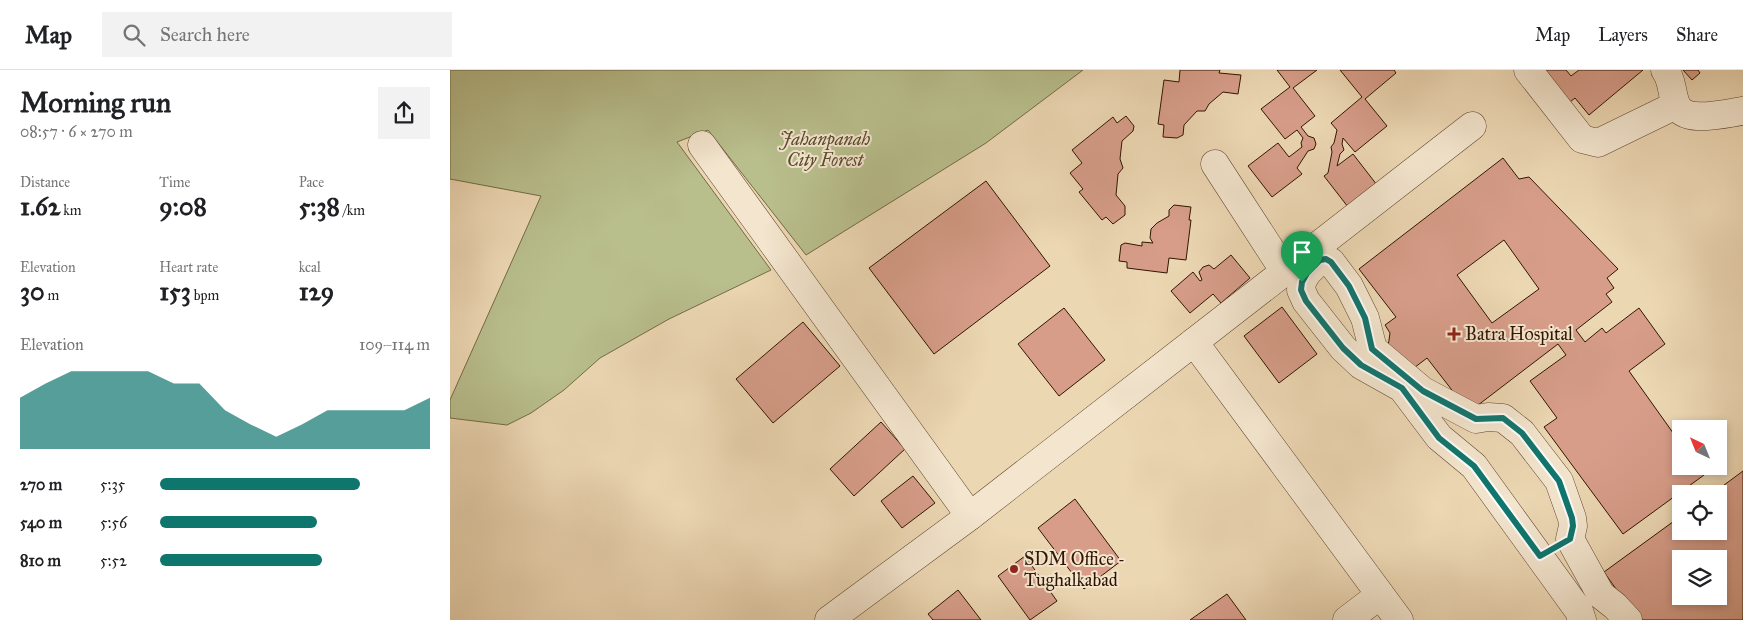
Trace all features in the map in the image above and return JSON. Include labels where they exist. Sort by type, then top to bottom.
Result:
[{"type":"street","points":[[1528,70],[1582,139],[1590,142],[1598,143],[1676,106]]},
{"type":"street","points":[[1665,70],[1672,85],[1676,106],[1685,113],[1705,117],[1743,111]]},
{"type":"street","points":[[829,620],[970,516],[1472,126]]},
{"type":"street","points":[[702,145],[970,516]]},
{"type":"street","points":[[1215,164],[1285,272]]},
{"type":"street","points":[[1326,259],[1331,262],[1349,286],[1365,318],[1372,349],[1423,391],[1476,419],[1503,418],[1522,433],[1559,481],[1572,518],[1573,526],[1570,539],[1588,609],[1540,556],[1474,466],[1439,438],[1402,388],[1361,365],[1343,348],[1306,301],[1301,290],[1302,282],[1307,273],[1320,260],[1326,259]]},
{"type":"street","points":[[1194,342],[1283,460],[1399,620]]},
{"type":"street","points":[[1450,446],[1476,419]]},
{"type":"street","points":[[1540,556],[1570,539]]},
{"type":"street","points":[[1347,620],[1380,595]]},
{"type":"street","points":[[1588,609],[1615,606],[1628,620]]},
{"type":"green space","name":"Jahanpanah City Forest","points":[[450,70],[1083,70],[986,143],[806,255],[708,130],[677,142],[771,270],[669,319],[600,358],[564,390],[531,413],[507,425],[450,418],[450,400],[541,196],[450,179]]},
{"type":"building","points":[[1180,70],[1220,70],[1219,73],[1241,75],[1238,94],[1223,92],[1209,104],[1205,111],[1197,111],[1184,125],[1183,135],[1177,138],[1163,137],[1164,125],[1158,124],[1164,80],[1179,82]]},
{"type":"building","points":[[1277,70],[1317,70],[1293,88],[1315,116],[1301,127],[1308,136],[1314,138],[1316,144],[1314,149],[1308,151],[1297,168],[1302,174],[1272,197],[1248,166],[1278,143],[1289,157],[1302,147],[1303,138],[1297,130],[1285,139],[1261,109],[1290,87]]},
{"type":"building","points":[[1340,70],[1394,70],[1396,73],[1365,99],[1387,126],[1355,152],[1343,138],[1344,150],[1340,154],[1337,166],[1353,154],[1377,185],[1348,207],[1324,176],[1328,173],[1332,152],[1331,147],[1337,130],[1331,123],[1362,97]]},
{"type":"building","points":[[1536,70],[1566,70],[1571,76],[1579,70],[1643,70],[1589,115],[1575,98],[1565,106]]},
{"type":"building","points":[[1683,70],[1698,70],[1700,73],[1692,80]]},
{"type":"building","points":[[1126,116],[1134,126],[1133,131],[1122,141],[1120,159],[1123,168],[1118,174],[1116,195],[1125,206],[1125,215],[1113,224],[1106,217],[1102,220],[1079,192],[1083,189],[1070,173],[1082,163],[1072,150],[1113,117],[1117,123]]},
{"type":"building","points":[[1503,158],[1519,179],[1529,177],[1618,269],[1607,278],[1614,288],[1606,294],[1612,302],[1576,330],[1585,342],[1602,328],[1606,333],[1639,308],[1665,344],[1629,371],[1672,431],[1672,475],[1704,475],[1690,485],[1672,485],[1672,498],[1623,534],[1544,427],[1557,418],[1530,381],[1566,355],[1558,344],[1469,412],[1427,358],[1410,371],[1387,354],[1390,333],[1385,325],[1396,317],[1359,269]],"holes":[[[1504,240],[1539,289],[1492,323],[1457,275]]]},
{"type":"building","points":[[986,181],[1050,266],[934,354],[869,268]]},
{"type":"building","points":[[1174,205],[1191,207],[1186,260],[1169,258],[1167,273],[1127,268],[1127,262],[1119,261],[1121,245],[1125,243],[1142,246],[1142,242],[1153,243],[1150,238],[1151,229],[1169,216],[1169,210]]},
{"type":"building","points":[[1231,255],[1250,278],[1221,303],[1213,294],[1190,313],[1171,291],[1193,272],[1200,281],[1202,280],[1199,272],[1203,267],[1209,265],[1214,269]]},
{"type":"building","points":[[1282,307],[1317,354],[1279,383],[1244,336]]},
{"type":"building","points":[[1064,308],[1105,360],[1059,396],[1018,344]]},
{"type":"building","points":[[803,322],[840,366],[773,423],[736,379]]},
{"type":"building","points":[[881,422],[905,449],[854,496],[830,469]]},
{"type":"building","points":[[1743,471],[1743,620],[1638,620],[1604,572],[1672,523],[1672,540],[1727,540],[1727,485],[1724,485]]},
{"type":"building","points":[[913,476],[935,503],[902,528],[881,501]]},
{"type":"building","points":[[1075,499],[1121,561],[1084,589],[1038,528]]},
{"type":"building","points":[[1025,556],[1057,601],[1030,620],[998,576]]},
{"type":"building","points":[[958,590],[981,620],[933,620],[928,614]]},
{"type":"building","points":[[1227,594],[1246,620],[1190,620]]},
{"type":"place","name":"Batra Hospital","points":[[1454,334]]},
{"type":"place","name":"SDM Office - Tughalkabad","points":[[1014,569]]},
{"type":"route","points":[[1326,259],[1331,262],[1349,286],[1365,318],[1372,349],[1423,391],[1476,419],[1503,418],[1522,433],[1559,481],[1572,518],[1573,526],[1570,539],[1540,556],[1474,466],[1439,438],[1402,388],[1361,365],[1343,348],[1306,301],[1301,290],[1302,282],[1307,273],[1320,260],[1326,259]]}]
